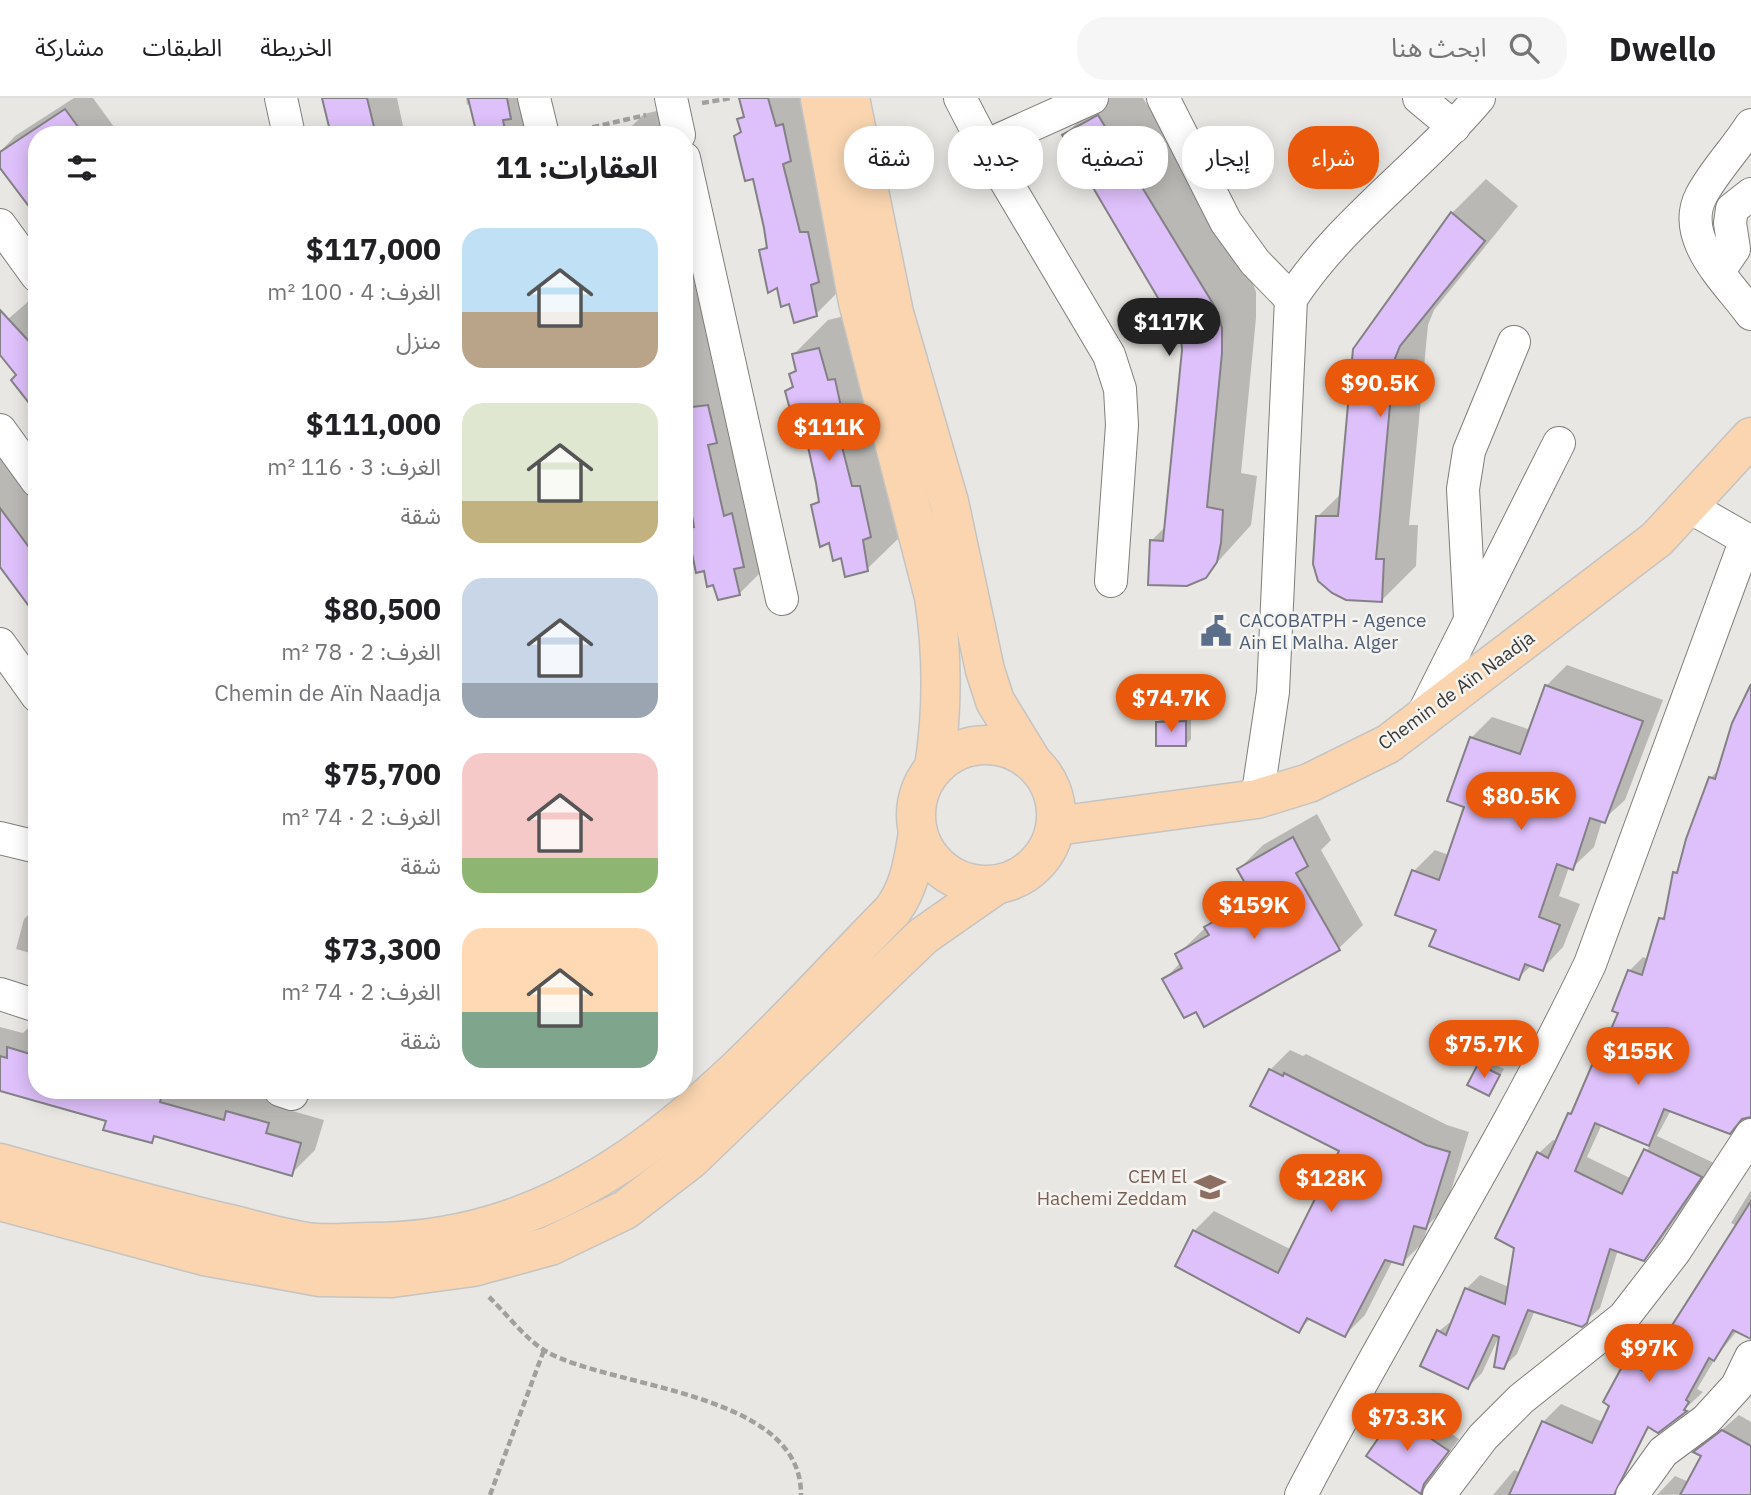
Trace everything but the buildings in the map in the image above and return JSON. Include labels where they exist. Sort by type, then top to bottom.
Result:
[{"type":"main road","points":[[820,98],[858,302],[934,597],[941,643],[942,689],[934,768]]},
{"type":"main road","points":[[0,1201],[204,1256],[320,1276],[392,1278],[459,1269],[550,1246],[625,1210],[690,1160],[923,936],[996,885],[1018,878],[1036,866],[1049,848],[1056,827],[1052,790],[995,701],[985,670],[949,502],[894,313],[850,98]]},
{"type":"main road","name":"Chemin de Aïn Naadja","points":[[1056,827],[1256,799],[1309,783],[1388,744],[1657,539],[1751,437]]},
{"type":"main road","points":[[0,1163],[179,1212],[309,1242],[407,1242],[489,1228],[576,1192],[638,1154],[708,1098],[892,911],[903,896],[910,877],[918,833],[916,810],[921,787],[934,768],[950,754],[981,745],[1012,749],[1031,760]]},
{"type":"main road","points":[[918,833],[929,856],[947,874],[971,884],[996,885]]},
{"type":"street","points":[[281,98],[287,126]]},
{"type":"street","points":[[534,98],[540,126]]},
{"type":"street","points":[[960,98],[975,126]]},
{"type":"street","points":[[1030,126],[1092,98]]},
{"type":"street","points":[[1163,98],[1226,222],[1255,262],[1291,299]]},
{"type":"street","points":[[1419,98],[1454,127]]},
{"type":"street","points":[[1256,799],[1273,692],[1291,299],[1306,276],[1367,209],[1454,127],[1479,98]]},
{"type":"street","points":[[670,106],[676,126]]},
{"type":"street","points":[[1751,125],[1700,197],[1694,226],[1698,242],[1751,314]]},
{"type":"street","points":[[1011,189],[1109,355],[1120,389],[1122,425],[1111,581]]},
{"type":"street","points":[[1719,271],[1734,249],[1730,223],[1732,209],[1751,194]]},
{"type":"street","points":[[693,198],[782,599]]},
{"type":"street","points":[[0,225],[28,264]]},
{"type":"street","points":[[1471,618],[1465,476],[1469,451],[1514,342]]},
{"type":"street","points":[[0,430],[28,469]]},
{"type":"street","points":[[1419,720],[1559,443]]},
{"type":"street","points":[[1301,1495],[1361,1379],[1554,1038],[1590,964],[1749,540],[1688,506]]},
{"type":"street","points":[[0,644],[28,683]]},
{"type":"street","points":[[0,838],[28,845]]},
{"type":"street","points":[[0,994],[28,1003]]},
{"type":"street","points":[[1438,1495],[1483,1437],[1521,1399],[1624,1317],[1675,1251],[1751,1135]]},
{"type":"street","points":[[1632,1495],[1663,1452],[1706,1420],[1737,1386],[1751,1357]]},
{"type":"path","points":[[596,126],[670,106],[732,98]]},
{"type":"path","points":[[459,1269],[544,1350],[566,1361],[695,1397],[760,1425],[790,1454],[801,1478],[801,1495]]},
{"type":"path","points":[[490,1495],[544,1350]]},
{"type":"place","name":"CACOBATPH - Agence Ain El Malha. Alger","points":[[1216,631]]},
{"type":"place","name":"CEM El Hachemi Zeddam","points":[[1210,1187]]}]
